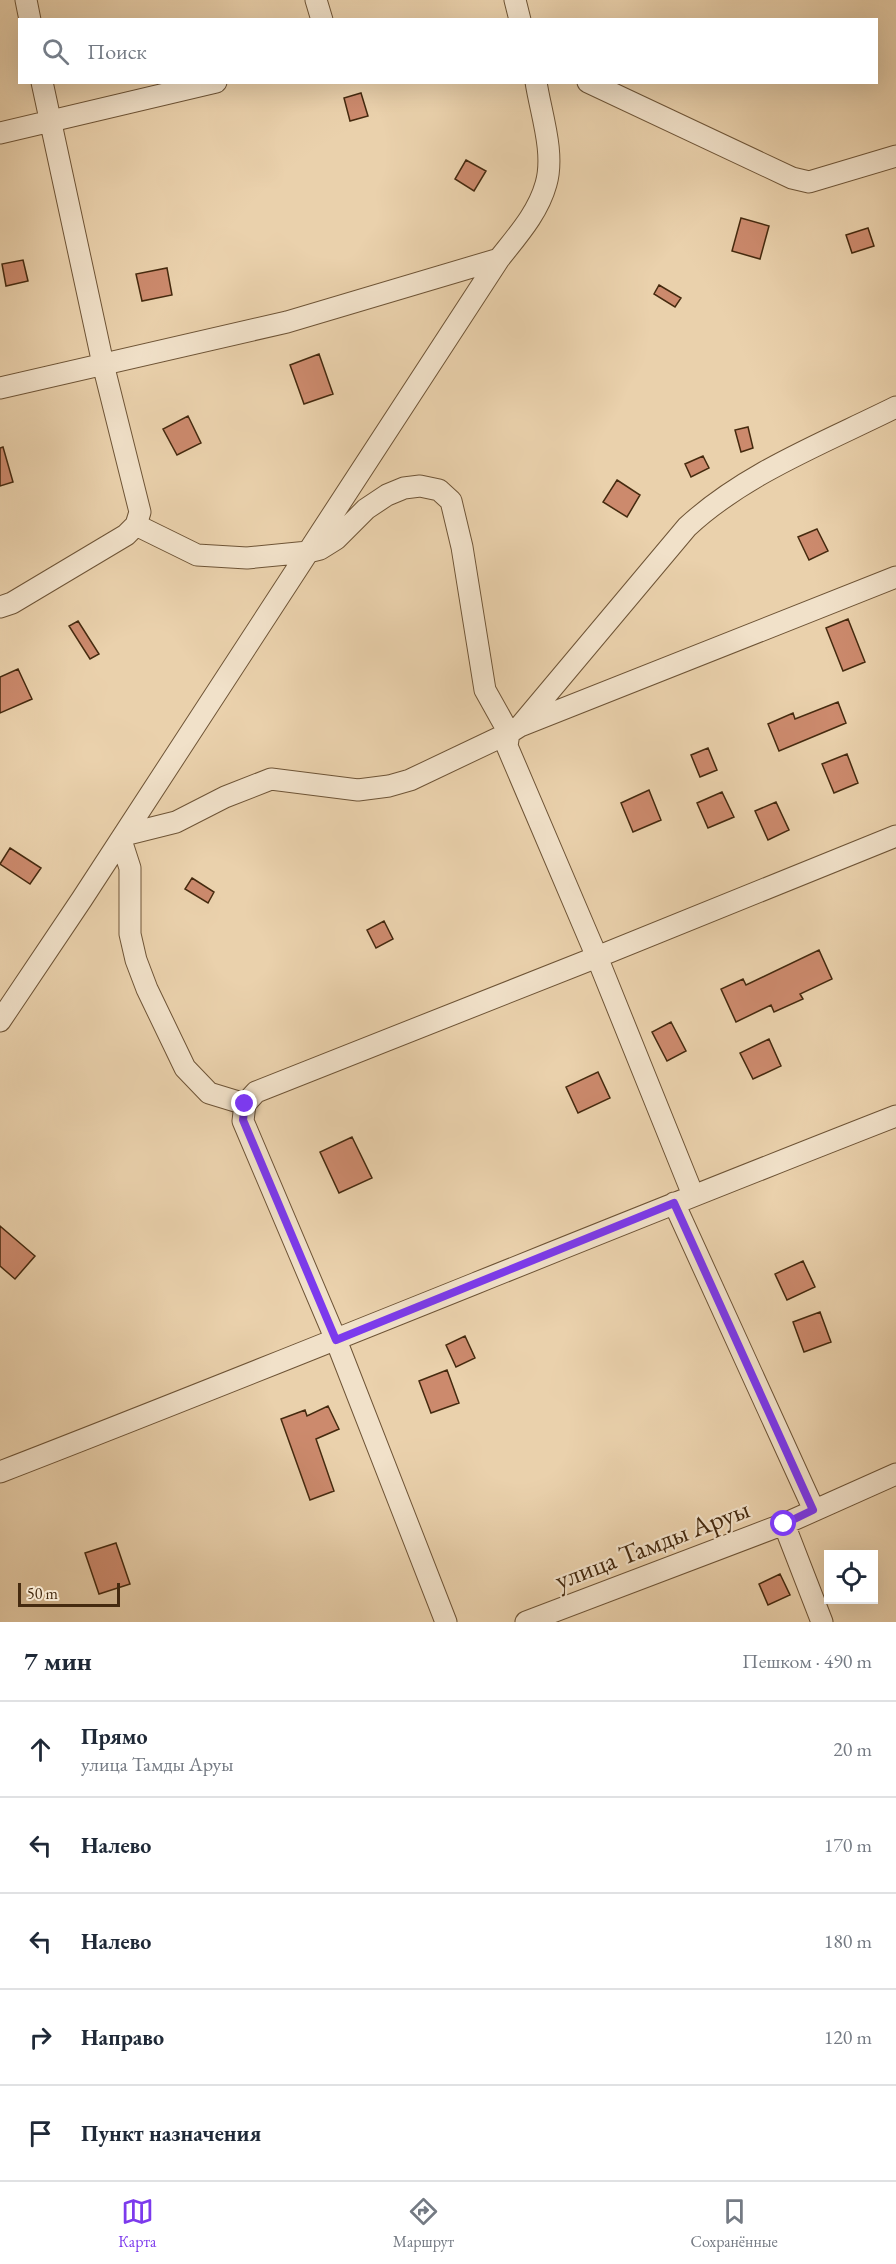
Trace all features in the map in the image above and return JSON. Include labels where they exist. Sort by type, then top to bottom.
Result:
[{"type":"street","points":[[26,0],[30,18]]},
{"type":"street","points":[[316,0],[321,18]]},
{"type":"street","points":[[514,0],[519,18]]},
{"type":"street","points":[[0,607],[12,603],[126,536],[136,525],[140,512],[102,364],[42,84]]},
{"type":"street","points":[[0,133],[207,84]]},
{"type":"street","points":[[0,1021],[498,259],[529,220],[546,184],[549,153],[536,84]]},
{"type":"street","points":[[592,84],[792,178],[809,182],[896,156]]},
{"type":"street","points":[[0,388],[287,322],[498,259]]},
{"type":"street","points":[[813,1510],[684,1199],[597,957],[507,746],[514,730],[687,526],[707,508],[739,485],[896,407]]},
{"type":"street","points":[[136,525],[197,555],[246,558],[308,552],[320,549],[336,539],[366,509],[387,495],[404,488],[420,486],[439,490],[451,501],[462,547],[485,690],[514,730]]},
{"type":"street","points":[[122,837],[176,822],[225,797],[271,779],[358,790],[389,786],[410,780],[514,730],[896,577]]},
{"type":"street","points":[[446,1622],[336,1340],[243,1120],[245,1104],[256,1092],[896,836]]},
{"type":"street","points":[[122,837],[130,868],[130,934],[136,960],[147,988],[185,1068],[209,1093],[245,1104]]},
{"type":"street","points":[[0,1472],[896,1116]]},
{"type":"street","name":"улица Тамды Аруы","points":[[526,1622],[571,1614],[896,1474]]},
{"type":"street","points":[[784,1524],[822,1622]]},
{"type":"building","points":[[361,93],[368,116],[350,121],[344,98]]},
{"type":"building","points":[[466,160],[486,171],[474,191],[455,179]]},
{"type":"building","points":[[741,218],[769,226],[760,259],[732,251]]},
{"type":"building","points":[[868,228],[874,246],[852,253],[846,235]]},
{"type":"building","points":[[23,260],[28,281],[6,286],[2,264]]},
{"type":"building","points":[[167,268],[172,295],[142,301],[136,274]]},
{"type":"building","points":[[659,285],[681,298],[675,307],[654,294]]},
{"type":"building","points":[[319,354],[333,394],[304,404],[290,365]]},
{"type":"building","points":[[188,416],[201,443],[177,455],[163,429]]},
{"type":"building","points":[[748,427],[753,448],[741,452],[735,430]]},
{"type":"building","points":[[3,447],[13,482],[0,486],[0,448]]},
{"type":"building","points":[[703,456],[709,468],[691,477],[685,464]]},
{"type":"building","points":[[617,480],[640,495],[627,517],[603,502]]},
{"type":"building","points":[[817,529],[828,551],[809,560],[798,537]]},
{"type":"building","points":[[848,619],[865,662],[843,671],[826,628]]},
{"type":"building","points":[[78,621],[99,654],[90,659],[69,626]]},
{"type":"building","points":[[18,669],[32,699],[0,713],[0,677]]},
{"type":"building","points":[[838,702],[846,723],[779,751],[768,724],[793,713],[795,719]]},
{"type":"building","points":[[708,748],[717,770],[700,777],[691,755]]},
{"type":"building","points":[[847,754],[858,783],[834,793],[822,764]]},
{"type":"building","points":[[649,790],[661,820],[633,832],[621,803]]},
{"type":"building","points":[[722,792],[734,817],[708,828],[697,803]]},
{"type":"building","points":[[776,802],[789,830],[768,840],[755,811]]},
{"type":"building","points":[[10,848],[41,868],[30,884],[0,864]]},
{"type":"building","points":[[192,878],[214,892],[208,903],[185,889]]},
{"type":"building","points":[[384,921],[393,939],[376,948],[367,930]]},
{"type":"building","points":[[819,950],[832,979],[800,994],[803,999],[774,1012],[771,1005],[736,1022],[721,989],[743,979],[746,985]]},
{"type":"building","points":[[671,1022],[686,1051],[667,1061],[652,1032]]},
{"type":"building","points":[[769,1039],[781,1066],[753,1079],[740,1053]]},
{"type":"building","points":[[598,1072],[610,1098],[578,1113],[566,1087]]},
{"type":"building","points":[[352,1137],[372,1178],[339,1193],[320,1152]]},
{"type":"building","points":[[0,1226],[35,1256],[15,1279],[0,1266]]},
{"type":"building","points":[[803,1261],[815,1287],[787,1300],[775,1274]]},
{"type":"building","points":[[820,1312],[831,1342],[804,1352],[793,1322]]},
{"type":"building","points":[[465,1336],[475,1358],[456,1367],[446,1345]]},
{"type":"building","points":[[447,1370],[459,1403],[431,1413],[419,1381]]},
{"type":"building","points":[[328,1406],[339,1429],[316,1439],[334,1491],[310,1500],[281,1419],[305,1410],[307,1416]]},
{"type":"building","points":[[116,1543],[130,1584],[99,1594],[85,1553]]},
{"type":"building","points":[[780,1574],[790,1595],[768,1605],[759,1584]]},
{"type":"route","points":[[245,1104],[243,1120],[336,1340],[674,1203],[813,1510],[784,1524]]}]
